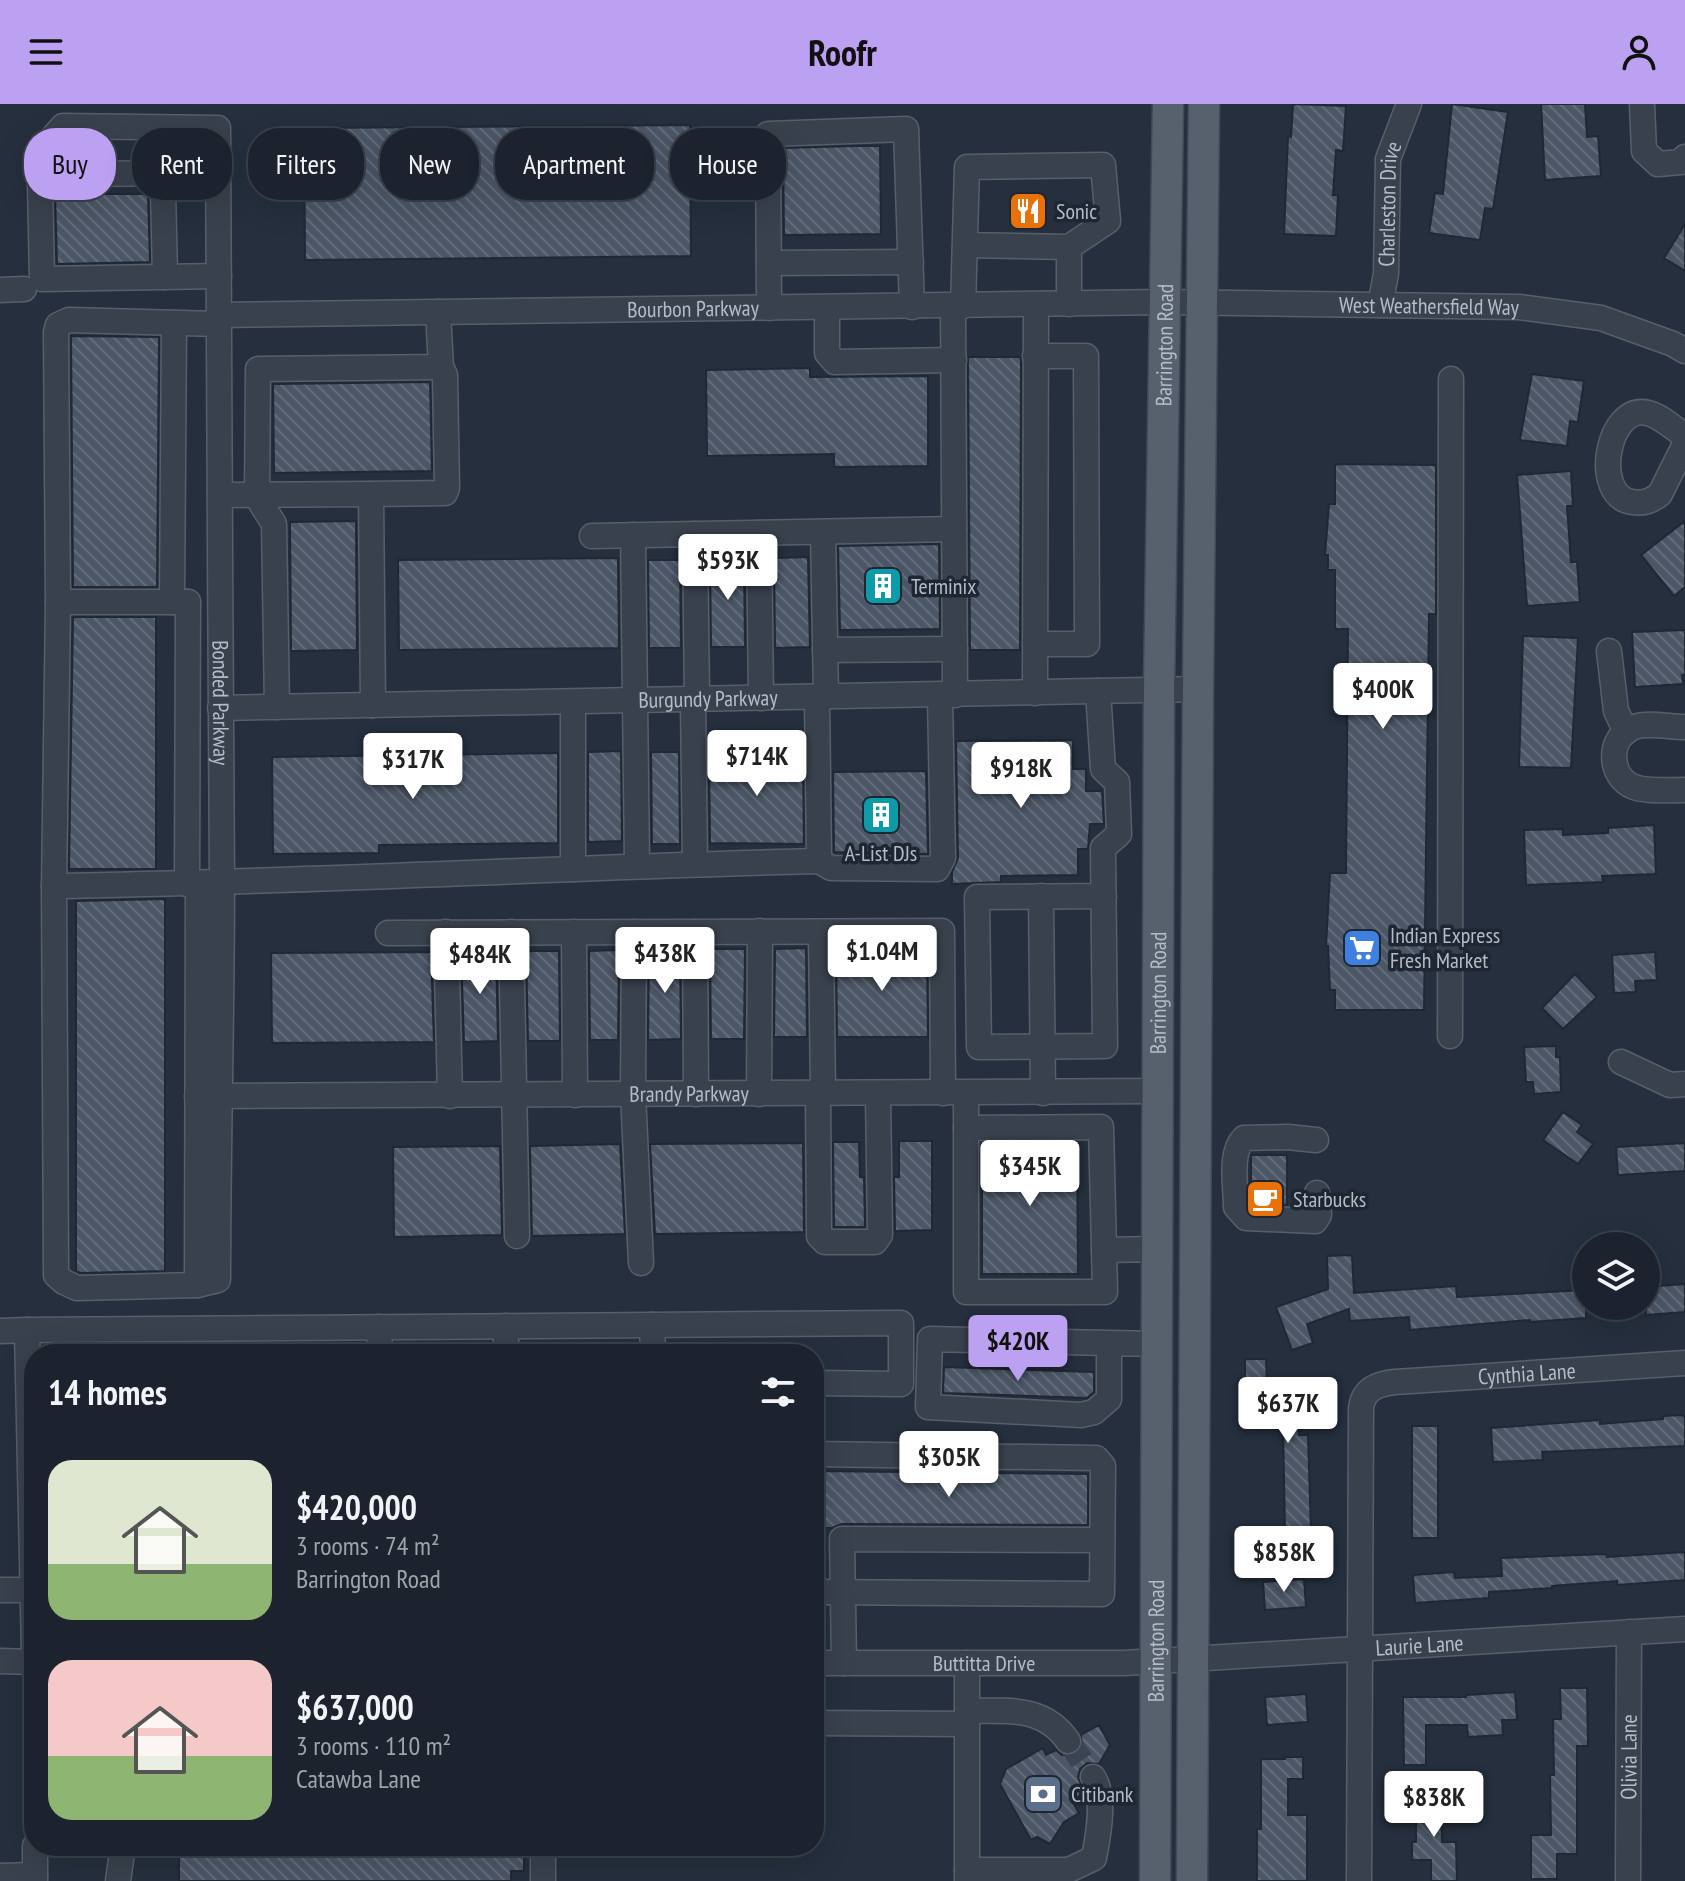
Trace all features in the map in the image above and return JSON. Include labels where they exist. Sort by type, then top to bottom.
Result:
[{"type":"main road","name":"Barrington Road","points":[[1155,1881],[1159,689],[1168,104]]},
{"type":"main road","name":"Barrington Road","points":[[1192,1881],[1204,104]]},
{"type":"street","name":"Charleston Drive","points":[[1380,305],[1386,274],[1388,159],[1409,104]]},
{"type":"street","points":[[1642,104],[1644,151],[1658,164],[1681,162],[1685,157]]},
{"type":"street","name":"Bonded Parkway","points":[[63,126],[218,128],[218,173],[60,174],[55,171],[54,136],[63,126]]},
{"type":"street","points":[[769,308],[768,134],[906,129],[912,307]]},
{"type":"street","points":[[220,602],[58,602],[54,886],[202,884],[637,865],[819,861],[831,868],[937,869],[943,858],[947,695],[955,649],[954,360],[965,245],[967,167],[1103,165],[1108,221],[1069,247],[965,245]]},
{"type":"street","points":[[40,200],[42,279],[219,276]]},
{"type":"street","points":[[163,200],[165,277]]},
{"type":"street","name":"Bonded Parkway","points":[[54,886],[56,1275],[77,1288],[208,1282],[208,1096],[202,884],[220,708],[218,200]]},
{"type":"street","points":[[1069,247],[1069,304]]},
{"type":"street","points":[[769,263],[911,262]]},
{"type":"street","name":"West Weathersfield Way","points":[[1165,302],[1519,307],[1601,318],[1685,351]]},
{"type":"street","name":"Bourbon Parkway","points":[[58,602],[56,348],[58,325],[69,320],[174,323],[438,312],[1165,302]]},
{"type":"street","points":[[1035,693],[1036,305]]},
{"type":"street","points":[[827,308],[827,353],[835,362],[954,360]]},
{"type":"street","points":[[220,495],[445,493],[445,375],[441,367],[438,312]]},
{"type":"street","points":[[174,323],[180,602],[202,884]]},
{"type":"street","points":[[1035,356],[1086,356],[1087,644],[1035,644]]},
{"type":"street","points":[[277,707],[274,524],[257,497],[258,369],[441,367]]},
{"type":"street","points":[[1450,1036],[1451,379]]},
{"type":"street","points":[[1685,436],[1653,414],[1644,412],[1628,416],[1617,426],[1614,436],[1608,470],[1612,490],[1618,498],[1626,501],[1647,503],[1654,499],[1660,494],[1685,444]]},
{"type":"street","points":[[371,494],[373,705]]},
{"type":"street","points":[[592,536],[954,529]]},
{"type":"street","points":[[819,861],[821,697],[825,650],[823,532]]},
{"type":"street","points":[[759,533],[761,698]]},
{"type":"street","points":[[695,534],[695,864]]},
{"type":"street","points":[[633,535],[637,865]]},
{"type":"street","points":[[825,650],[955,649]]},
{"type":"street","points":[[1609,651],[1616,711],[1626,732]]},
{"type":"street","name":"Burgundy Parkway","points":[[220,708],[1198,689]]},
{"type":"street","points":[[1098,691],[1103,769],[1117,782],[1119,834],[1103,848],[1104,896],[1105,1046],[979,1047],[977,897],[1104,896]]},
{"type":"street","points":[[573,702],[573,869]]},
{"type":"street","points":[[1685,727],[1637,726],[1617,741],[1614,753],[1614,766],[1620,777],[1630,785],[1642,789],[1685,790]]},
{"type":"street","points":[[1041,896],[1043,1093]]},
{"type":"street","points":[[759,1094],[760,931]]},
{"type":"street","points":[[388,933],[942,931],[954,1093],[966,1128],[966,1292],[1105,1292],[1101,1127],[966,1128]]},
{"type":"street","points":[[446,932],[450,1096]]},
{"type":"street","points":[[511,932],[517,1236]]},
{"type":"street","points":[[574,932],[575,1095]]},
{"type":"street","points":[[634,932],[633,1094],[641,1263]]},
{"type":"street","points":[[695,932],[696,1094]]},
{"type":"street","points":[[821,932],[819,1236],[825,1242],[875,1242],[880,1235],[878,1094]]},
{"type":"street","points":[[1621,1062],[1670,1085],[1685,1084]]},
{"type":"street","name":"Brandy Parkway","points":[[208,1096],[1159,1091]]},
{"type":"street","points":[[1082,1092],[1084,1127]]},
{"type":"street","points":[[1316,1140],[1244,1138],[1237,1145],[1235,1157],[1236,1207],[1246,1218],[1315,1221],[1319,1215],[1317,1193]]},
{"type":"street","points":[[1104,1250],[1158,1249]]},
{"type":"street","points":[[0,1331],[901,1323],[901,1384],[824,1383]]},
{"type":"street","points":[[652,1325],[653,1344]]},
{"type":"street","points":[[506,1326],[506,1344]]},
{"type":"street","points":[[379,1327],[380,1344]]},
{"type":"street","points":[[27,1330],[28,1344]]},
{"type":"street","points":[[1109,1344],[1109,1399],[1094,1412],[1081,1415],[928,1407],[930,1339],[1156,1344]]},
{"type":"street","name":"Cynthia Lane","points":[[1360,1649],[1361,1409],[1369,1390],[1376,1385],[1395,1382],[1685,1363]]},
{"type":"street","points":[[824,1454],[1096,1458],[1103,1466],[1102,1594],[824,1592]]},
{"type":"street","points":[[844,1663],[842,1539],[1102,1540]]},
{"type":"street","points":[[0,1590],[24,1590]]},
{"type":"street","name":"Laurie Lane","points":[[1155,1662],[1685,1629]]},
{"type":"street","name":"Olivia Lane","points":[[1628,1881],[1629,1632]]},
{"type":"street","points":[[1359,1881],[1360,1649]]},
{"type":"street","points":[[0,1661],[24,1662]]},
{"type":"street","name":"Buttitta Drive","points":[[824,1663],[1155,1662]]},
{"type":"street","points":[[967,1663],[967,1876],[1069,1870],[1094,1858],[1100,1828],[1098,1784],[1093,1777]]},
{"type":"street","points":[[824,1723],[967,1718],[1029,1711],[1061,1731],[1068,1741]]},
{"type":"street","points":[[0,1876],[35,1878],[35,1856]]},
{"type":"street","points":[[118,1881],[122,1856]]},
{"type":"street","points":[[543,1856],[543,1881]]},
{"type":"building","points":[[1293,104],[1346,106],[1343,151],[1336,150],[1333,195],[1338,195],[1336,236],[1284,234],[1288,136],[1291,137]]},
{"type":"building","points":[[1452,104],[1508,112],[1493,209],[1485,208],[1480,240],[1429,233],[1435,193],[1443,194]]},
{"type":"building","points":[[1541,104],[1585,104],[1587,137],[1598,136],[1601,176],[1545,180]]},
{"type":"building","points":[[690,125],[690,128],[670,128],[670,200],[691,200],[691,256],[305,260],[305,200],[364,200],[364,128],[304,128]]},
{"type":"building","points":[[880,146],[881,234],[784,235],[786,148]]},
{"type":"building","points":[[116,194],[132,194],[132,200],[148,200],[150,262],[57,264],[55,200],[116,200]]},
{"type":"building","points":[[1685,224],[1685,271],[1664,258]]},
{"type":"building","points":[[71,336],[159,337],[157,587],[73,587]]},
{"type":"building","points":[[968,357],[1020,357],[1021,360],[1020,650],[970,650]]},
{"type":"building","points":[[810,368],[810,377],[928,376],[928,466],[834,467],[834,454],[707,456],[706,370]]},
{"type":"building","points":[[1532,374],[1584,381],[1578,422],[1570,421],[1567,446],[1520,440]]},
{"type":"building","points":[[430,382],[432,471],[274,473],[273,384]]},
{"type":"building","points":[[1335,464],[1436,465],[1436,614],[1429,614],[1424,1010],[1335,1010],[1335,990],[1330,990],[1326,946],[1330,873],[1346,873],[1348,629],[1335,629],[1335,570],[1328,570],[1328,555],[1325,555],[1329,504],[1335,504]]},
{"type":"building","points":[[1571,471],[1573,506],[1567,506],[1571,562],[1577,562],[1580,602],[1527,606],[1517,475]]},
{"type":"building","points":[[356,521],[357,650],[291,651],[290,522]]},
{"type":"building","points":[[1685,521],[1685,587],[1674,596],[1641,555]]},
{"type":"building","name":"Terminix","points":[[939,544],[940,629],[840,630],[838,546]]},
{"type":"building","points":[[710,557],[744,557],[745,647],[711,647]]},
{"type":"building","points":[[808,557],[810,647],[775,648],[774,558]]},
{"type":"building","points":[[618,558],[619,648],[399,650],[398,560]]},
{"type":"building","points":[[648,560],[680,560],[681,648],[649,648]]},
{"type":"building","points":[[73,617],[156,617],[156,869],[69,869]]},
{"type":"building","points":[[1685,630],[1683,684],[1635,687],[1632,632]]},
{"type":"building","points":[[1523,636],[1578,638],[1571,768],[1519,767]]},
{"type":"building","points":[[1073,740],[1073,769],[1086,769],[1086,791],[1102,791],[1104,824],[1090,824],[1088,849],[1078,849],[1078,875],[1001,876],[1001,882],[952,884],[952,872],[958,858],[956,741]]},
{"type":"building","points":[[621,751],[622,841],[588,842],[588,752]]},
{"type":"building","points":[[651,752],[679,752],[680,844],[652,844]]},
{"type":"building","points":[[558,753],[558,843],[379,845],[379,853],[273,854],[272,757]]},
{"type":"building","points":[[803,753],[804,844],[710,843],[709,754]]},
{"type":"building","name":"A-List DJs","points":[[926,771],[928,854],[834,852],[833,772]]},
{"type":"building","points":[[1654,825],[1656,874],[1602,876],[1603,882],[1526,885],[1524,830],[1563,829],[1563,835],[1608,833],[1608,828]]},
{"type":"building","points":[[165,899],[165,1271],[80,1273],[76,1271],[76,901]]},
{"type":"building","points":[[806,948],[807,1037],[774,1037],[775,949]]},
{"type":"building","points":[[680,949],[681,1039],[648,1040],[649,950]]},
{"type":"building","points":[[710,949],[745,949],[744,1039],[711,1039]]},
{"type":"building","points":[[927,949],[928,1037],[837,1037],[836,951]]},
{"type":"building","points":[[619,950],[618,1040],[590,1040],[589,951]]},
{"type":"building","points":[[496,951],[498,1041],[464,1042],[461,952]]},
{"type":"building","points":[[526,951],[559,951],[560,1041],[528,1041]]},
{"type":"building","points":[[431,952],[434,1042],[272,1043],[271,953]]},
{"type":"building","points":[[1655,952],[1657,980],[1635,981],[1636,992],[1614,993],[1612,955]]},
{"type":"building","points":[[1575,974],[1597,997],[1563,1029],[1542,1008]]},
{"type":"building","points":[[1556,1046],[1556,1057],[1560,1057],[1561,1092],[1534,1094],[1533,1082],[1526,1082],[1524,1047]]},
{"type":"building","points":[[1563,1112],[1582,1125],[1577,1132],[1593,1144],[1578,1164],[1543,1140]]},
{"type":"building","points":[[899,1141],[932,1141],[932,1230],[895,1231],[894,1177],[899,1177]]},
{"type":"building","points":[[833,1142],[859,1142],[860,1177],[864,1177],[865,1227],[834,1227]]},
{"type":"building","points":[[1077,1142],[1078,1274],[982,1274],[982,1143]]},
{"type":"building","points":[[803,1143],[804,1232],[655,1234],[650,1144]]},
{"type":"building","points":[[1685,1143],[1685,1171],[1618,1175],[1616,1147]]},
{"type":"building","points":[[620,1144],[625,1234],[532,1236],[530,1146]]},
{"type":"building","points":[[500,1146],[502,1235],[394,1237],[393,1147]]},
{"type":"building","points":[[1251,1155],[1287,1155],[1287,1205],[1251,1201]]},
{"type":"building","points":[[1352,1255],[1354,1293],[1456,1286],[1457,1297],[1572,1291],[1572,1319],[1410,1330],[1409,1317],[1350,1321],[1349,1309],[1307,1324],[1313,1343],[1292,1350],[1276,1307],[1328,1289],[1327,1256]]},
{"type":"building","points":[[1685,1284],[1685,1312],[1660,1314],[1660,1286]]},
{"type":"building","points":[[1245,1359],[1266,1359],[1267,1384],[1300,1384],[1299,1435],[1308,1435],[1311,1532],[1285,1533],[1283,1426],[1273,1426],[1274,1409],[1263,1408],[1264,1384],[1245,1384]]},
{"type":"building","points":[[944,1367],[1094,1372],[1094,1392],[1087,1398],[943,1393]]},
{"type":"building","points":[[1685,1417],[1685,1446],[1542,1452],[1543,1460],[1493,1462],[1491,1428],[1600,1420],[1600,1424]]},
{"type":"building","points":[[1412,1426],[1438,1426],[1438,1538],[1412,1538]]},
{"type":"building","points":[[824,1471],[1088,1474],[1088,1525],[842,1524],[824,1528]]},
{"type":"building","points":[[1685,1552],[1685,1580],[1552,1586],[1489,1592],[1489,1598],[1415,1603],[1413,1575],[1454,1572],[1455,1578],[1502,1576],[1501,1558],[1606,1554],[1607,1557]]},
{"type":"building","points":[[1304,1579],[1306,1607],[1265,1610],[1263,1582]]},
{"type":"building","points":[[1560,1688],[1587,1688],[1588,1746],[1577,1746],[1577,1854],[1557,1854],[1557,1879],[1531,1879],[1531,1835],[1551,1835],[1553,1719],[1561,1719]]},
{"type":"building","points":[[1515,1692],[1517,1720],[1502,1720],[1503,1735],[1468,1737],[1467,1725],[1426,1725],[1426,1765],[1404,1765],[1403,1697],[1466,1697]]},
{"type":"building","points":[[1306,1694],[1308,1722],[1267,1725],[1265,1697]]},
{"type":"building","name":"Citibank","points":[[1099,1725],[1110,1745],[1099,1764],[1087,1763],[1080,1769],[1078,1777],[1083,1790],[1074,1804],[1079,1813],[1064,1822],[1050,1844],[1037,1837],[1031,1840],[1000,1784],[1006,1769],[1043,1748],[1046,1755],[1056,1750],[1062,1755],[1071,1756],[1082,1747],[1081,1735]]},
{"type":"building","points":[[1303,1757],[1303,1779],[1288,1779],[1288,1815],[1307,1815],[1307,1881],[1257,1881],[1261,1759]]},
{"type":"building","points":[[1416,1794],[1441,1794],[1442,1842],[1456,1842],[1457,1881],[1431,1881],[1431,1860],[1412,1860],[1412,1842],[1416,1842]]},
{"type":"building","points":[[179,1856],[524,1856],[524,1871],[511,1871],[511,1881],[179,1881]]},
{"type":"tunnel","points":[[1068,1741],[1093,1777]]},
{"type":"place","name":"Sonic","points":[[1028,211]]},
{"type":"place","name":"Terminix","points":[[883,586]]},
{"type":"place","name":"A-List DJs","points":[[881,815]]},
{"type":"place","name":"Indian Express Fresh Market","points":[[1362,948]]},
{"type":"place","name":"Starbucks","points":[[1265,1199]]},
{"type":"place","name":"Citibank","points":[[1043,1794]]}]
